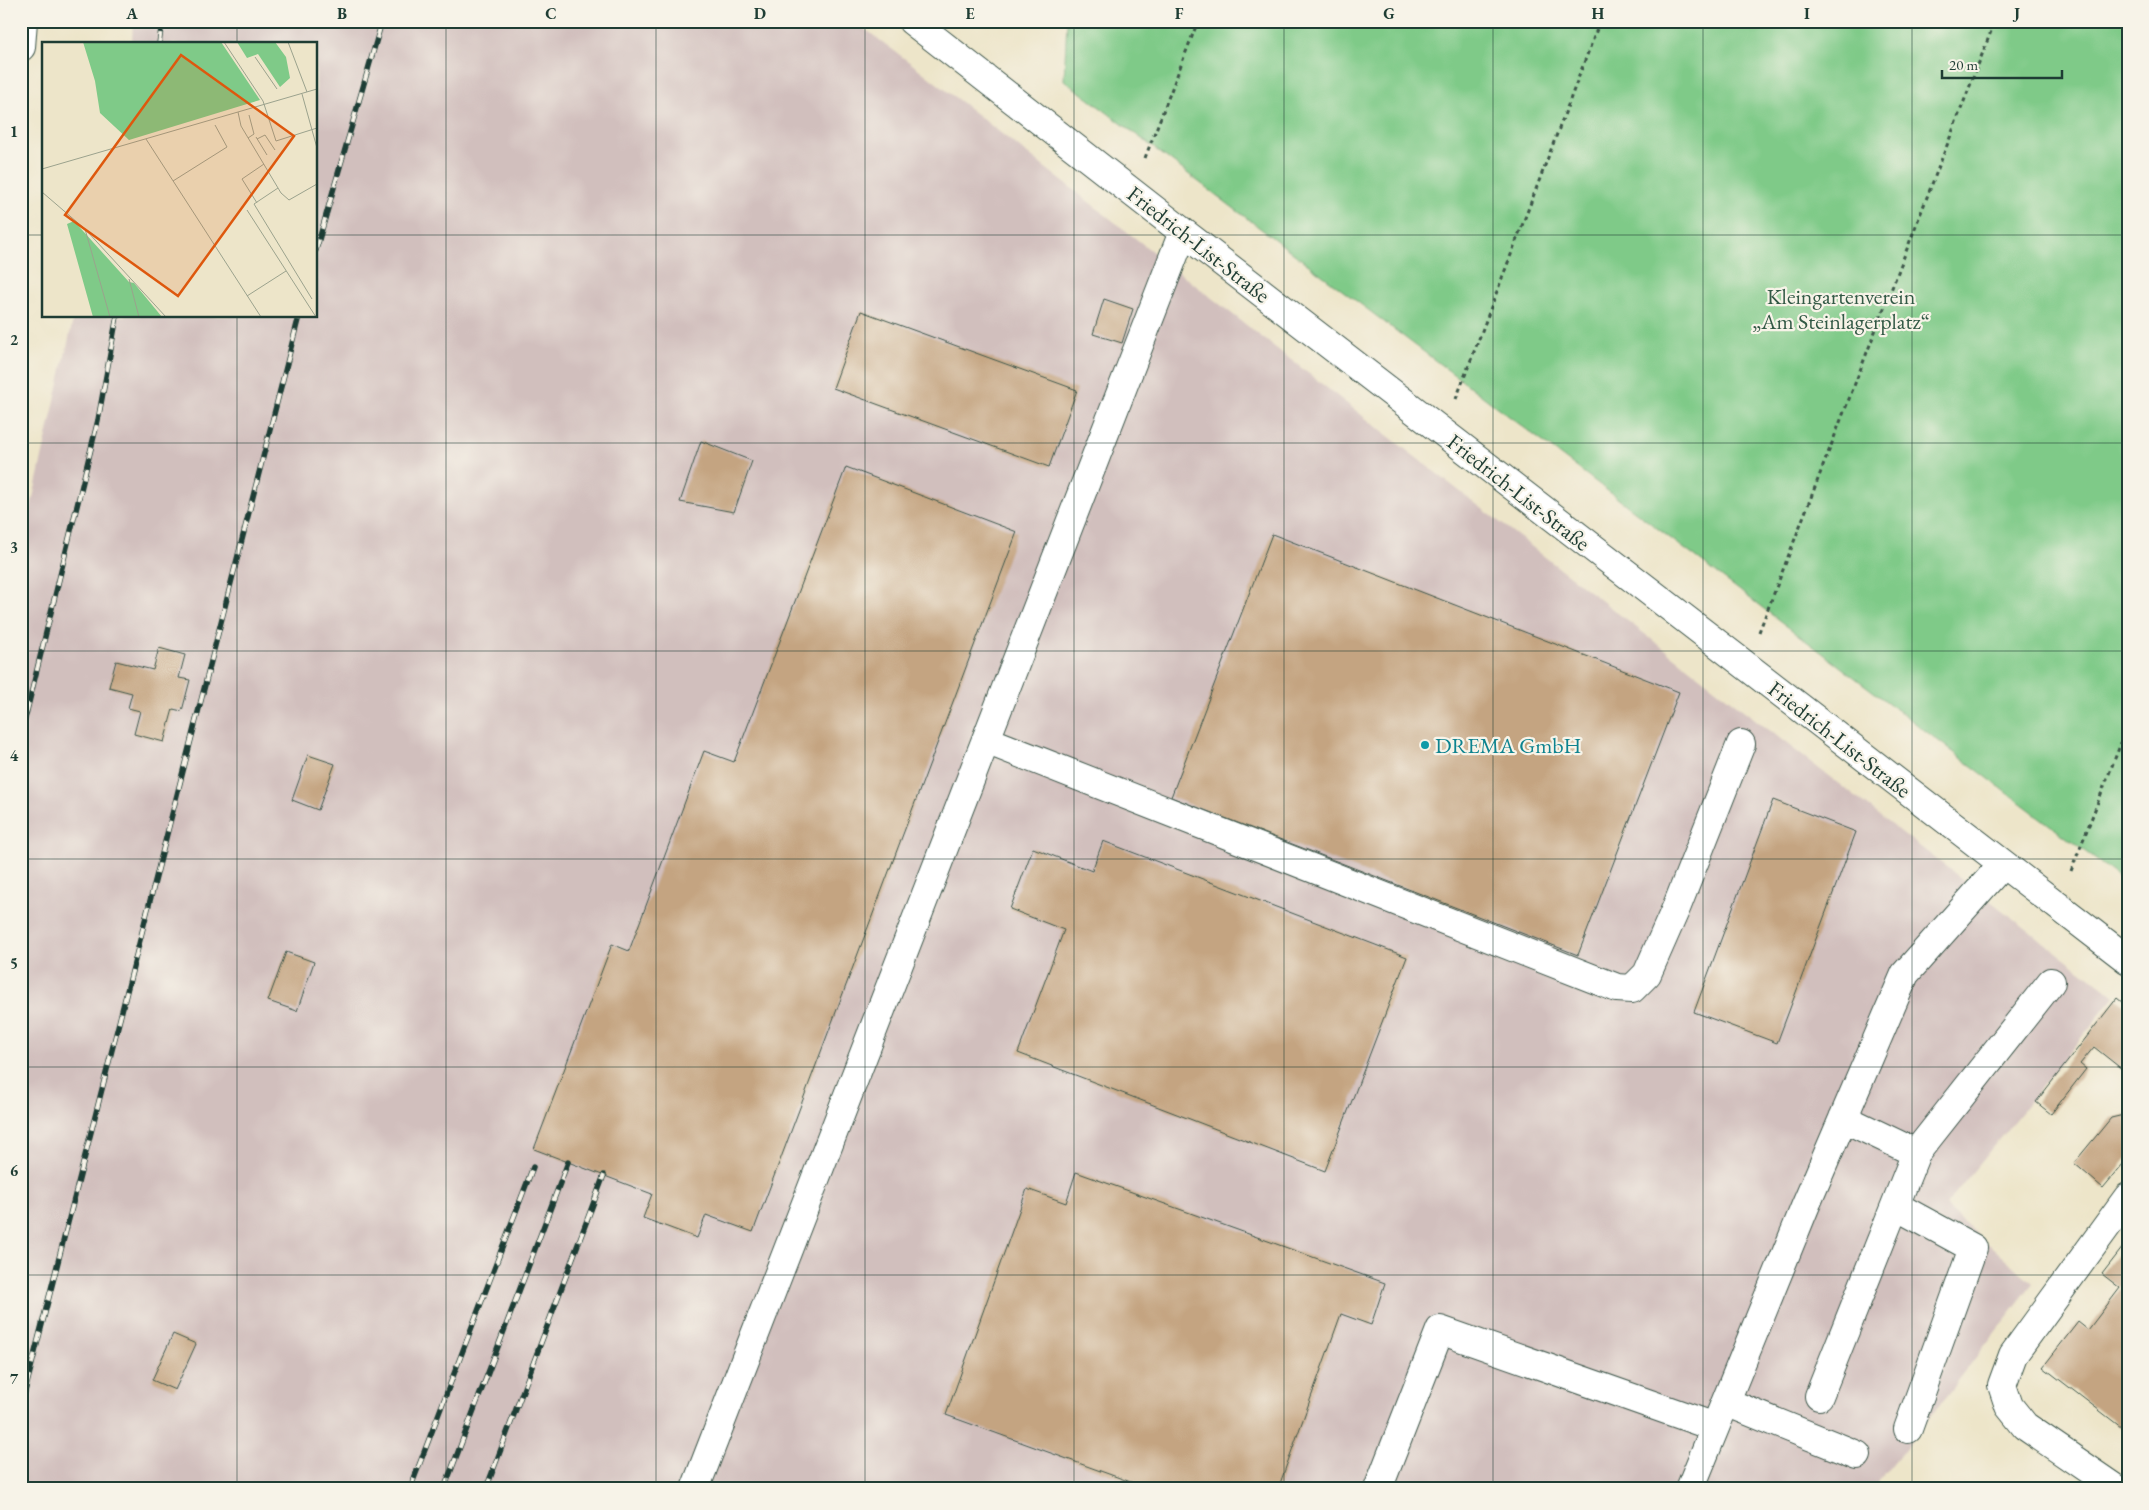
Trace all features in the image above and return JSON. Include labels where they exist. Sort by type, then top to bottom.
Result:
[{"type":"street","points":[[21,47],[23,21]]},
{"type":"street","name":"Friedrich-List-Straße","points":[[912,21],[1132,193],[2128,960]]},
{"type":"street","points":[[695,1489],[1183,232]]},
{"type":"street","points":[[986,740],[1617,988],[1632,989],[1647,974],[1677,906],[1741,744]]},
{"type":"street","points":[[1690,1489],[1805,1207],[1905,974],[2003,864]]},
{"type":"street","points":[[1820,1396],[1916,1152],[2051,982]]},
{"type":"street","points":[[1843,1118],[1916,1152]]},
{"type":"street","points":[[2117,1489],[2025,1426],[2009,1406],[2002,1385],[2013,1355],[2128,1197]]},
{"type":"street","points":[[1896,1206],[1973,1248],[1908,1429]]},
{"type":"street","points":[[1378,1489],[1440,1330],[1715,1428]]},
{"type":"street","points":[[1726,1402],[1858,1456]]},
{"type":"path","points":[[1132,193],[1198,21]]},
{"type":"path","points":[[1443,433],[1600,21]]},
{"type":"path","points":[[1746,666],[1995,21]]},
{"type":"path","points":[[2058,906],[2128,725]]},
{"type":"shaded area","points":[[133,21],[854,21],[920,70],[1405,449],[2115,996],[1945,1206],[2033,1283],[1872,1489],[21,1489],[21,551],[74,318],[318,318],[318,42],[132,42]]},
{"type":"green space","name":"Kleingartenverein „Am Steinlagerplatz“","points":[[1067,21],[2128,21],[2128,884],[1064,80]]},
{"type":"building","points":[[1104,299],[1133,309],[1122,343],[1093,334]]},
{"type":"building","points":[[861,311],[1077,390],[1049,467],[833,388]]},
{"type":"building","points":[[701,441],[752,461],[734,512],[680,502]]},
{"type":"building","points":[[846,467],[1017,532],[753,1232],[706,1215],[697,1238],[643,1218],[652,1194],[534,1149],[612,944],[629,951],[704,751],[734,762]]},
{"type":"building","name":"DREMA GmbH","points":[[1272,534],[1679,692],[1578,955],[1171,797]]},
{"type":"building","points":[[159,648],[185,655],[179,678],[190,680],[182,711],[173,709],[164,742],[134,734],[140,711],[128,708],[132,693],[109,687],[116,661],[153,670]]},
{"type":"building","points":[[308,755],[335,764],[318,810],[292,800]]},
{"type":"building","points":[[1773,800],[1856,832],[1777,1043],[1694,1012]]},
{"type":"building","points":[[1103,841],[1407,957],[1325,1171],[1018,1053],[1064,930],[1010,909],[1033,848],[1092,871]]},
{"type":"building","points":[[286,952],[314,962],[297,1011],[268,1001]]},
{"type":"building","points":[[2117,998],[2128,1007],[2128,1074],[2094,1047],[2080,1064],[2086,1069],[2051,1114],[2036,1102]]},
{"type":"building","points":[[2128,1114],[2128,1158],[2103,1188],[2074,1163],[2111,1118]]},
{"type":"building","points":[[1076,1172],[1385,1283],[1371,1325],[1341,1314],[1278,1489],[1150,1489],[946,1415],[1027,1189],[1066,1203]]},
{"type":"building","points":[[2123,1247],[2128,1250],[2128,1428],[2126,1431],[2043,1367],[2078,1322],[2088,1330],[2120,1288],[2102,1274]]},
{"type":"building","points":[[173,1334],[196,1344],[175,1390],[152,1380]]},
{"type":"railway","points":[[159,42],[162,21]]},
{"type":"railway","points":[[318,243],[382,21]]},
{"type":"railway","points":[[21,735],[98,420],[117,318]]},
{"type":"railway","points":[[21,1407],[298,318]]},
{"type":"railway","points":[[444,1489],[568,1162]]},
{"type":"railway","points":[[410,1489],[533,1167]]},
{"type":"railway","points":[[486,1489],[604,1175]]},
{"type":"place","name":"DREMA GmbH","points":[[1425,745]]}]
